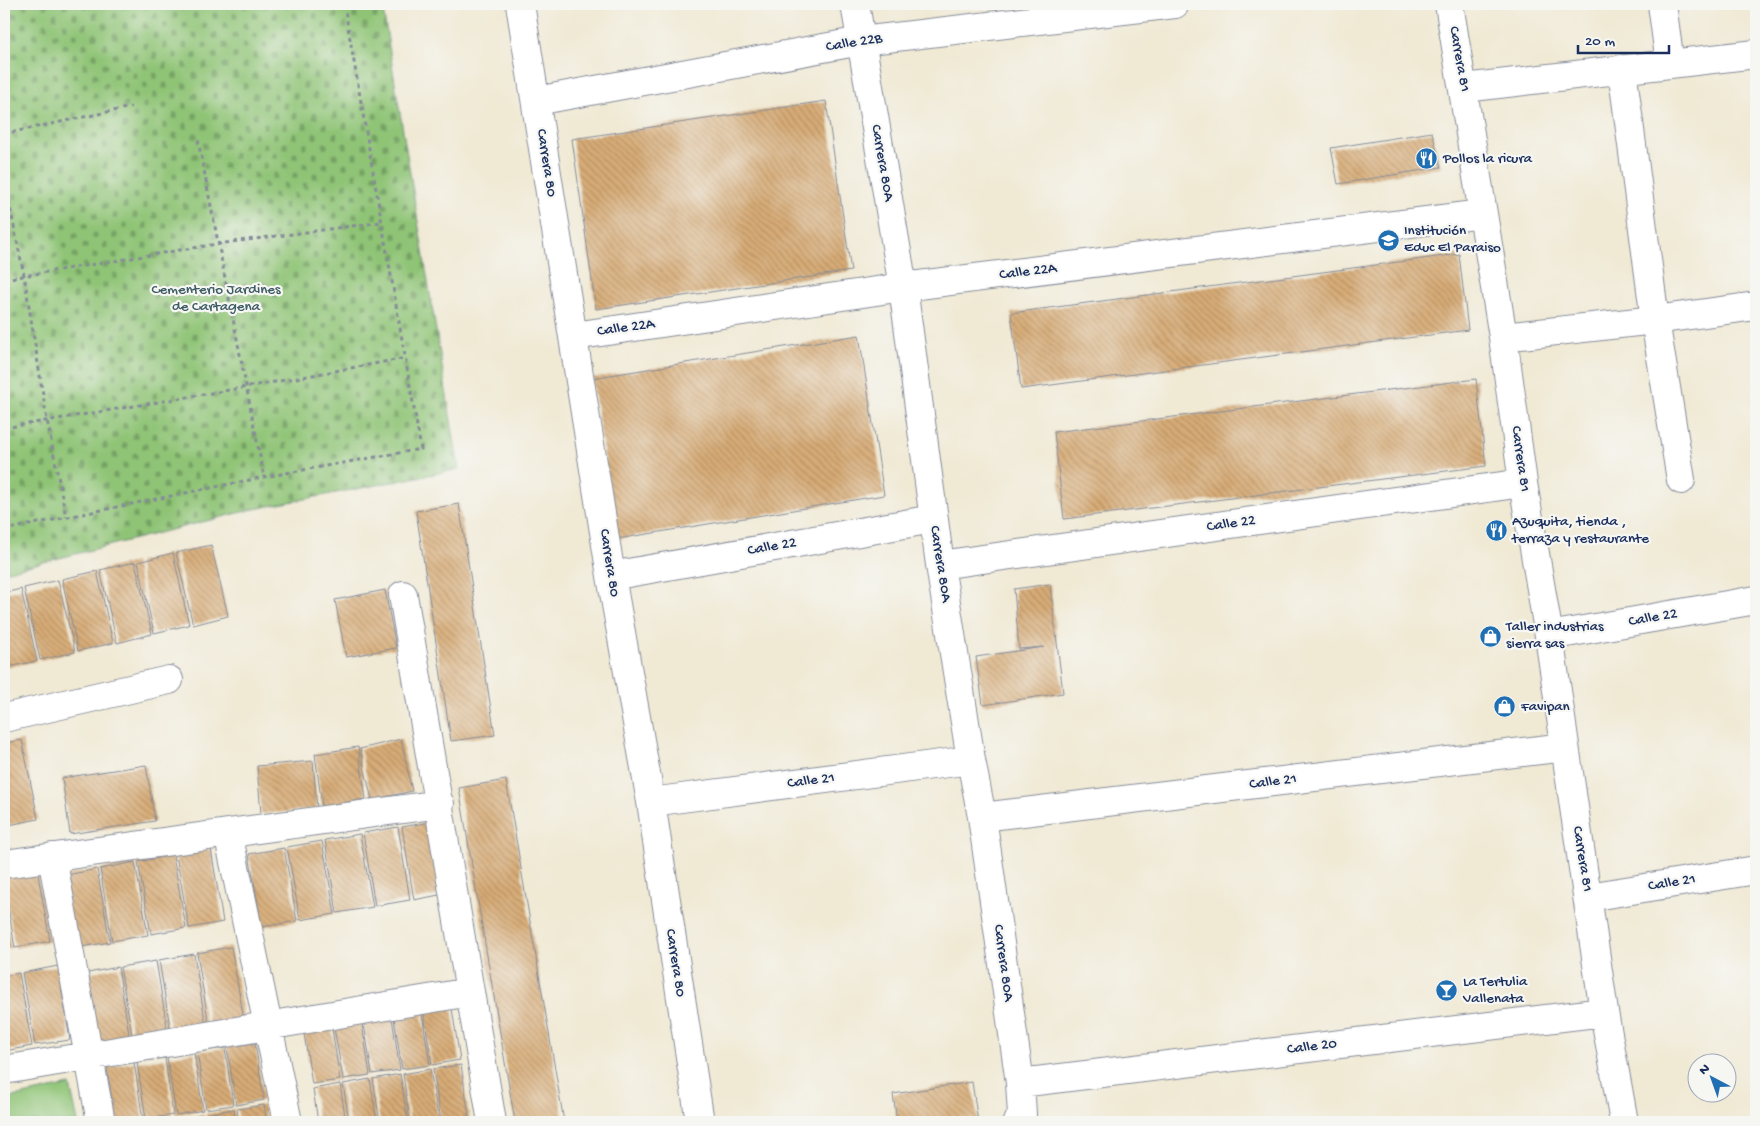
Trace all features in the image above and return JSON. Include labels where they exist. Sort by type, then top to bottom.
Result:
[{"type":"street","name":"Carrera 80","points":[[520,4],[611,576],[651,802],[700,1122]]},
{"type":"street","name":"Carrera 80A","points":[[855,4],[903,287],[940,565],[982,817],[1020,1083],[1022,1114],[1018,1122]]},
{"type":"street","name":"Calle 22B","points":[[536,101],[861,41],[1175,4]]},
{"type":"street","name":"Carrera 81","points":[[1449,4],[1503,337],[1523,483],[1549,636],[1604,1012],[1624,1122]]},
{"type":"street","points":[[1662,4],[1670,64]]},
{"type":"street","points":[[1464,88],[1756,54]]},
{"type":"street","points":[[1622,70],[1655,320],[1681,480]]},
{"type":"street","name":"Calle 22A","points":[[574,336],[903,287],[1482,214]]},
{"type":"street","points":[[1503,337],[1655,320],[1756,306]]},
{"type":"street","name":"Calle 22","points":[[940,565],[1523,483]]},
{"type":"street","name":"Calle 22","points":[[611,576],[933,518]]},
{"type":"street","points":[[403,595],[440,804],[492,1122]]},
{"type":"street","name":"Calle 22","points":[[1549,636],[1756,600]]},
{"type":"street","points":[[4,718],[168,680]]},
{"type":"street","name":"Calle 21","points":[[982,817],[1565,747]]},
{"type":"street","name":"Calle 21","points":[[651,802],[971,760]]},
{"type":"street","points":[[4,864],[440,804]]},
{"type":"street","points":[[228,833],[288,1122]]},
{"type":"street","points":[[52,857],[102,1122]]},
{"type":"street","name":"Calle 21","points":[[1588,897],[1756,870]]},
{"type":"street","points":[[4,1070],[470,992]]},
{"type":"street","name":"Calle 20","points":[[1020,1083],[1604,1012]]},
{"type":"path","points":[[4,530],[264,477],[422,448],[344,4]]},
{"type":"path","points":[[4,134],[132,107]]},
{"type":"path","points":[[198,140],[264,477]]},
{"type":"path","points":[[4,178],[24,275],[47,420],[66,518]]},
{"type":"path","points":[[4,278],[217,244],[382,222]]},
{"type":"path","points":[[4,428],[247,388],[406,358]]},
{"type":"green space","name":"Cementerio Jardines de Cartagena","points":[[4,4],[382,4],[459,469],[254,509],[4,572]]},
{"type":"green space","points":[[70,1085],[78,1122],[4,1122],[4,1099]]},
{"type":"building","points":[[826,101],[851,271],[596,309],[572,139]]},
{"type":"building","points":[[1432,132],[1441,167],[1338,184],[1331,148]]},
{"type":"building","points":[[1459,254],[1468,330],[1021,389],[1011,313]]},
{"type":"building","points":[[859,335],[884,495],[617,539],[592,378]]},
{"type":"building","points":[[1476,379],[1486,466],[1064,519],[1054,432]]},
{"type":"building","points":[[459,504],[495,735],[451,741],[416,511]]},
{"type":"building","points":[[211,545],[228,616],[193,625],[176,553]]},
{"type":"building","points":[[173,553],[189,625],[154,633],[138,562]]},
{"type":"building","points":[[135,562],[152,634],[117,643],[100,570]]},
{"type":"building","points":[[97,571],[113,643],[78,651],[62,579]]},
{"type":"building","points":[[58,580],[75,652],[40,660],[24,588]]},
{"type":"building","points":[[1050,584],[1063,693],[983,705],[976,657],[1044,647],[1019,649],[1014,589]]},
{"type":"building","points":[[21,589],[37,661],[4,668],[4,593]]},
{"type":"building","points":[[385,590],[396,648],[346,657],[335,600]]},
{"type":"building","points":[[401,739],[412,791],[372,800],[360,749]]},
{"type":"building","points":[[22,740],[38,819],[4,826],[4,743]]},
{"type":"building","points":[[358,747],[366,799],[322,806],[315,754]]},
{"type":"building","points":[[313,761],[317,809],[261,814],[257,766]]},
{"type":"building","points":[[146,765],[155,821],[70,834],[62,778]]},
{"type":"building","points":[[506,780],[564,1122],[515,1122],[459,788]]},
{"type":"building","points":[[436,821],[449,893],[414,900],[402,827]]},
{"type":"building","points":[[398,827],[410,900],[375,906],[363,833]]},
{"type":"building","points":[[360,834],[373,907],[337,913],[325,840]]},
{"type":"building","points":[[322,841],[335,914],[300,920],[287,847]]},
{"type":"building","points":[[284,848],[297,921],[262,927],[249,854]]},
{"type":"building","points":[[211,849],[223,922],[189,928],[176,855]]},
{"type":"building","points":[[173,855],[186,928],[151,934],[138,862]]},
{"type":"building","points":[[135,862],[148,935],[112,941],[100,869]]},
{"type":"building","points":[[37,869],[50,941],[15,948],[4,874]]},
{"type":"building","points":[[97,869],[110,942],[75,948],[62,876]]},
{"type":"building","points":[[4,910],[11,948],[4,949]]},
{"type":"building","points":[[231,947],[244,1020],[209,1026],[197,953]]},
{"type":"building","points":[[194,954],[206,1026],[171,1033],[159,960]]},
{"type":"building","points":[[156,961],[168,1033],[133,1040],[120,967]]},
{"type":"building","points":[[58,966],[70,1040],[35,1045],[22,973]]},
{"type":"building","points":[[118,967],[130,1040],[95,1046],[83,974]]},
{"type":"building","points":[[19,973],[32,1046],[4,1051],[4,976]]},
{"type":"building","points":[[451,1002],[460,1060],[432,1065],[423,1007]]},
{"type":"building","points":[[421,1007],[430,1065],[402,1069],[393,1012]]},
{"type":"building","points":[[391,1012],[400,1070],[372,1074],[363,1017]]},
{"type":"building","points":[[361,1017],[370,1075],[343,1079],[333,1022]]},
{"type":"building","points":[[331,1022],[340,1080],[312,1084],[303,1027]]},
{"type":"building","points":[[255,1043],[264,1100],[236,1105],[227,1047]]},
{"type":"building","points":[[225,1048],[233,1105],[206,1109],[197,1052]]},
{"type":"building","points":[[194,1052],[203,1110],[176,1115],[167,1057]]},
{"type":"building","points":[[165,1058],[173,1115],[146,1119],[137,1062]]},
{"type":"building","points":[[134,1062],[143,1120],[115,1122],[107,1067]]},
{"type":"building","points":[[461,1065],[470,1122],[441,1122],[433,1069]]},
{"type":"building","points":[[430,1069],[439,1122],[410,1122],[403,1074]]},
{"type":"building","points":[[400,1074],[408,1122],[380,1122],[373,1079]]},
{"type":"building","points":[[370,1079],[377,1122],[349,1122],[343,1084]]},
{"type":"building","points":[[972,1082],[978,1122],[897,1122],[893,1094]]},
{"type":"building","points":[[340,1084],[346,1122],[318,1122],[313,1089]]},
{"type":"building","points":[[264,1105],[267,1122],[239,1122],[237,1109]]},
{"type":"building","points":[[234,1109],[236,1122],[208,1122],[206,1114]]},
{"type":"building","points":[[204,1115],[205,1122],[177,1122],[177,1119]]},
{"type":"place","name":"Pollos la ricura","points":[[1427,159]]},
{"type":"place","name":"Institución Educ El Paraiso","points":[[1388,240]]},
{"type":"place","name":"Azuquita, tienda , terraza y restaurante","points":[[1496,531]]},
{"type":"place","name":"Taller industrias sierra sas","points":[[1490,636]]},
{"type":"place","name":"Favipan","points":[[1505,707]]},
{"type":"place","name":"La Tertulia Vallenata","points":[[1447,991]]}]
